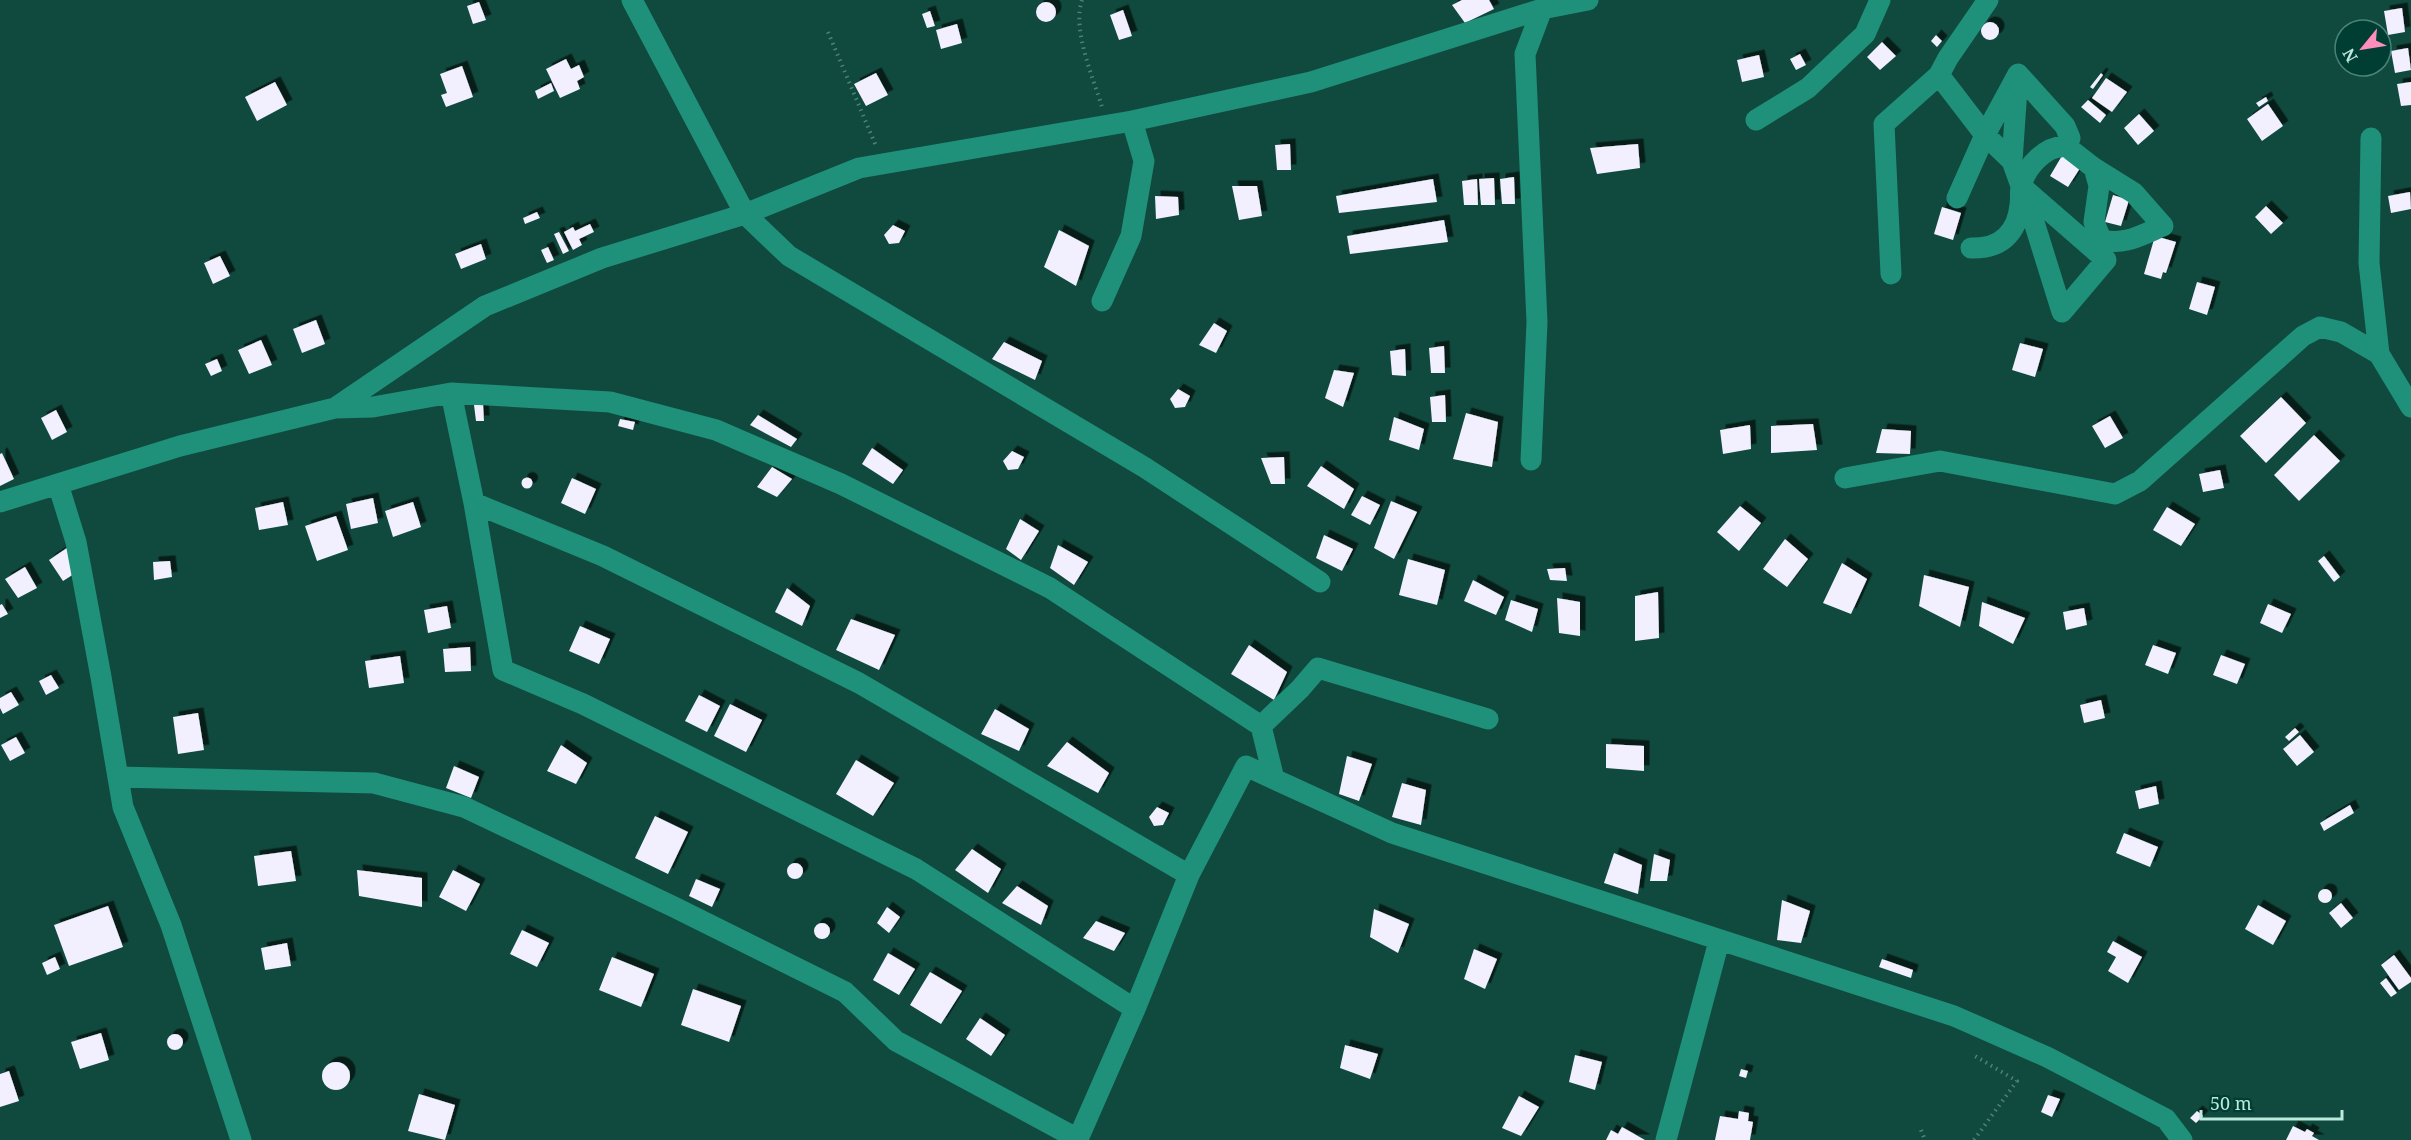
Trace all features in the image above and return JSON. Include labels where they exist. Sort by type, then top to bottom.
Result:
[{"type":"street","points":[[632,0],[745,214],[789,256],[1144,467],[1320,582]]},
{"type":"street","points":[[335,408],[485,306],[602,258],[745,214],[859,168],[1132,121],[1311,82],[1542,9],[1588,0]]},
{"type":"street","points":[[1756,120],[1808,88],[1864,34],[1880,0]]},
{"type":"street","points":[[1891,274],[1884,124],[1939,75],[1988,0]]},
{"type":"street","points":[[1484,43],[1542,9]]},
{"type":"street","points":[[1531,460],[1537,322],[1525,54],[1542,9]]},
{"type":"street","points":[[1958,198],[1985,135],[2018,74]]},
{"type":"street","points":[[2018,74],[2065,126],[2070,138],[2067,147]]},
{"type":"street","points":[[2018,74],[2012,161],[2062,312],[2106,260],[2021,186]]},
{"type":"street","points":[[1939,75],[1985,135],[2012,161]]},
{"type":"street","points":[[1102,301],[1131,236],[1144,161],[1132,121]]},
{"type":"street","points":[[2371,138],[2369,263],[2379,354],[2411,407]]},
{"type":"street","points":[[1971,248],[1987,249],[2002,242],[2013,228],[2020,207],[2021,186],[2042,155],[2057,146],[2067,147],[2094,168]]},
{"type":"street","points":[[1845,478],[1940,461],[2115,494],[2140,481],[2303,336],[2320,327],[2341,332],[2379,354]]},
{"type":"street","points":[[451,393],[474,503],[503,670],[583,704],[916,869],[1135,1009]]},
{"type":"street","points":[[0,502],[180,446],[335,408],[373,407],[451,393],[610,402],[716,430],[841,484],[1050,588],[1261,726],[1274,779]]},
{"type":"street","points":[[58,484],[76,542],[123,807],[171,925],[241,1140]]},
{"type":"street","points":[[474,503],[603,556],[859,683],[1189,875]]},
{"type":"street","points":[[1261,726],[1300,689],[1318,668],[1488,720]]},
{"type":"street","points":[[118,777],[374,783],[464,807],[845,992],[896,1041],[1079,1140],[1189,875],[1246,766],[1392,832],[1719,941],[1954,1016],[2010,1040],[2166,1119],[2182,1140]]},
{"type":"street","points":[[1666,1140],[1719,941]]},
{"type":"path","points":[[1082,0],[1078,12],[1084,51],[1108,125]]},
{"type":"path","points":[[828,32],[884,164]]},
{"type":"path","points":[[1974,1140],[2017,1081],[1975,1056]]},
{"type":"path","points":[[1921,1130],[1925,1140]]},
{"type":"building","points":[[1462,0],[1489,0],[1494,9],[1465,23],[1452,5]]},
{"type":"building","points":[[479,2],[486,20],[473,24],[467,6]]},
{"type":"building","points":[[1046,2],[1053,5],[1056,12],[1053,19],[1046,22],[1039,19],[1036,12],[1039,5]]},
{"type":"building","points":[[2402,8],[2405,32],[2393,34],[2393,18],[2385,18],[2384,11]]},
{"type":"building","points":[[1123,10],[1132,36],[1119,40],[1110,15]]},
{"type":"building","points":[[930,11],[935,26],[927,28],[922,14]]},
{"type":"building","points":[[1990,22],[1996,25],[1999,31],[1996,37],[1990,40],[1984,37],[1981,31],[1984,25]]},
{"type":"building","points":[[957,24],[962,43],[941,49],[936,30]]},
{"type":"building","points":[[1936,35],[1942,41],[1937,47],[1931,41]]},
{"type":"building","points":[[1882,42],[1896,56],[1880,70],[1867,57]]},
{"type":"building","points":[[2408,48],[2411,70],[2395,73],[2393,51]]},
{"type":"building","points":[[1800,54],[1806,65],[1796,70],[1790,59]]},
{"type":"building","points":[[1759,55],[1764,77],[1742,82],[1737,60]]},
{"type":"building","points":[[566,59],[571,69],[579,65],[584,77],[577,81],[580,89],[560,98],[546,69]]},
{"type":"building","points":[[462,66],[473,97],[446,107],[441,95],[447,93],[440,74]]},
{"type":"building","points":[[876,73],[888,95],[866,106],[854,84]]},
{"type":"building","points":[[2101,73],[2103,75],[2093,89],[2090,87]]},
{"type":"building","points":[[2106,78],[2127,92],[2112,112],[2092,98]]},
{"type":"building","points":[[275,82],[287,105],[257,121],[245,97]]},
{"type":"building","points":[[2411,82],[2411,105],[2401,106],[2397,84]]},
{"type":"building","points":[[551,83],[554,91],[538,99],[535,91]]},
{"type":"building","points":[[2266,97],[2268,101],[2259,107],[2256,103]]},
{"type":"building","points":[[2088,100],[2106,115],[2100,123],[2081,107]]},
{"type":"building","points":[[2268,104],[2283,126],[2262,141],[2247,119]]},
{"type":"building","points":[[2139,114],[2154,131],[2138,145],[2124,128]]},
{"type":"building","points":[[1290,144],[1291,170],[1277,170],[1275,145]]},
{"type":"building","points":[[1638,144],[1640,168],[1597,174],[1590,148]]},
{"type":"building","points":[[2063,154],[2082,165],[2068,187],[2050,176]]},
{"type":"building","points":[[1514,177],[1515,204],[1502,204],[1500,179]]},
{"type":"building","points":[[1494,178],[1495,205],[1481,205],[1479,179]]},
{"type":"building","points":[[1433,179],[1437,202],[1339,213],[1336,196]]},
{"type":"building","points":[[1477,179],[1478,205],[1464,205],[1462,181]]},
{"type":"building","points":[[1232,186],[1257,186],[1262,216],[1239,220]]},
{"type":"building","points":[[2410,192],[2411,209],[2391,213],[2388,196]]},
{"type":"building","points":[[2113,195],[2129,200],[2121,226],[2105,222]]},
{"type":"building","points":[[1155,196],[1178,197],[1179,215],[1156,219]]},
{"type":"building","points":[[2266,206],[2283,223],[2271,234],[2255,217]]},
{"type":"building","points":[[1942,207],[1961,213],[1953,240],[1934,234]]},
{"type":"building","points":[[537,212],[540,218],[525,224],[523,218]]},
{"type":"building","points":[[1444,220],[1448,242],[1350,254],[1347,236]]},
{"type":"building","points":[[590,224],[594,232],[579,239],[582,245],[573,250],[564,232],[573,227],[575,231]]},
{"type":"building","points":[[893,225],[905,231],[899,243],[889,244],[884,235]]},
{"type":"building","points":[[1059,230],[1089,246],[1076,286],[1044,267]]},
{"type":"building","points":[[559,232],[569,251],[563,254],[554,234]]},
{"type":"building","points":[[2155,236],[2176,242],[2166,273],[2163,272],[2161,279],[2144,274]]},
{"type":"building","points":[[481,244],[486,259],[461,269],[455,254]]},
{"type":"building","points":[[548,247],[554,260],[547,263],[541,250]]},
{"type":"building","points":[[220,256],[230,276],[213,284],[204,263]]},
{"type":"building","points":[[2197,282],[2215,287],[2207,315],[2189,309]]},
{"type":"building","points":[[316,320],[325,344],[302,353],[293,329]]},
{"type":"building","points":[[1214,323],[1227,331],[1216,353],[1199,345]]},
{"type":"building","points":[[261,340],[272,365],[249,374],[238,350]]},
{"type":"building","points":[[1004,342],[1042,361],[1035,380],[992,359]]},
{"type":"building","points":[[2020,343],[2043,349],[2035,377],[2012,370]]},
{"type":"building","points":[[1444,346],[1445,373],[1431,373],[1429,348]]},
{"type":"building","points":[[1405,349],[1406,376],[1392,375],[1390,351]]},
{"type":"building","points":[[217,359],[222,371],[211,376],[205,364]]},
{"type":"building","points":[[1334,370],[1354,373],[1343,407],[1325,398]]},
{"type":"building","points":[[1178,389],[1190,396],[1185,407],[1175,408],[1170,399]]},
{"type":"building","points":[[1445,395],[1446,422],[1432,422],[1430,397]]},
{"type":"building","points":[[2281,397],[2306,423],[2266,463],[2240,436]]},
{"type":"building","points":[[483,404],[484,421],[476,421],[474,405]]},
{"type":"building","points":[[56,410],[67,432],[52,440],[41,418]]},
{"type":"building","points":[[1466,413],[1498,422],[1492,467],[1453,459]]},
{"type":"building","points":[[758,415],[797,439],[791,447],[750,425]]},
{"type":"building","points":[[2110,416],[2123,438],[2105,448],[2092,426]]},
{"type":"building","points":[[1394,417],[1424,429],[1419,450],[1389,440]]},
{"type":"building","points":[[620,419],[635,422],[633,430],[618,426]]},
{"type":"building","points":[[1813,424],[1817,450],[1771,453],[1771,426]]},
{"type":"building","points":[[1750,425],[1751,449],[1723,454],[1720,430]]},
{"type":"building","points":[[1882,429],[1911,431],[1910,454],[1876,453]]},
{"type":"building","points":[[2314,435],[2340,461],[2299,501],[2274,475]]},
{"type":"building","points":[[872,448],[903,470],[893,484],[862,464]]},
{"type":"building","points":[[1012,451],[1024,457],[1018,469],[1008,470],[1003,461]]},
{"type":"building","points":[[2,453],[14,479],[0,486],[0,454]]},
{"type":"building","points":[[1284,457],[1285,484],[1271,484],[1261,458]]},
{"type":"building","points":[[1321,466],[1354,489],[1344,509],[1307,486]]},
{"type":"building","points":[[772,467],[792,479],[777,497],[757,487]]},
{"type":"building","points":[[2220,470],[2224,488],[2203,492],[2199,474]]},
{"type":"building","points":[[527,477],[533,483],[527,489],[521,483]]},
{"type":"building","points":[[572,478],[596,489],[585,514],[561,503]]},
{"type":"building","points":[[1362,496],[1380,505],[1370,525],[1351,515]]},
{"type":"building","points":[[373,498],[378,523],[351,529],[346,504]]},
{"type":"building","points":[[1391,501],[1417,512],[1394,559],[1374,548]]},
{"type":"building","points":[[283,502],[288,525],[259,530],[255,508]]},
{"type":"building","points":[[413,502],[421,527],[393,537],[385,511]]},
{"type":"building","points":[[1740,506],[1761,523],[1739,551],[1717,532]]},
{"type":"building","points":[[2167,507],[2195,524],[2181,546],[2153,530]]},
{"type":"building","points":[[336,516],[348,550],[317,561],[305,526]]},
{"type":"building","points":[[1020,519],[1039,531],[1021,560],[1006,549]]},
{"type":"building","points":[[1324,535],[1353,549],[1342,571],[1316,558]]},
{"type":"building","points":[[1785,539],[1808,559],[1787,587],[1763,569]]},
{"type":"building","points":[[76,542],[74,574],[63,581],[49,560]]},
{"type":"building","points":[[1058,545],[1088,562],[1074,585],[1050,568]]},
{"type":"building","points":[[2324,556],[2340,577],[2334,582],[2318,561]]},
{"type":"building","points":[[1408,559],[1445,570],[1437,605],[1399,595]]},
{"type":"building","points":[[170,561],[172,577],[154,580],[153,562]]},
{"type":"building","points":[[1842,563],[1867,579],[1851,614],[1823,603]]},
{"type":"building","points":[[25,567],[37,588],[18,598],[5,579]]},
{"type":"building","points":[[1565,568],[1567,581],[1550,580],[1547,569]]},
{"type":"building","points":[[1924,575],[1969,587],[1960,627],[1919,606]]},
{"type":"building","points":[[1473,580],[1504,597],[1496,615],[1464,601]]},
{"type":"building","points":[[787,588],[810,606],[802,626],[775,612]]},
{"type":"building","points":[[1658,592],[1659,638],[1635,641],[1635,596]]},
{"type":"building","points":[[1557,598],[1580,602],[1580,636],[1559,633]]},
{"type":"building","points":[[1511,600],[1538,609],[1532,632],[1505,620]]},
{"type":"building","points":[[1982,602],[2025,618],[2013,644],[1979,626]]},
{"type":"building","points":[[2,604],[8,614],[0,618],[0,605]]},
{"type":"building","points":[[2268,604],[2291,614],[2282,633],[2260,623]]},
{"type":"building","points":[[447,606],[451,628],[428,633],[424,610]]},
{"type":"building","points":[[2084,608],[2087,625],[2066,630],[2063,612]]},
{"type":"building","points":[[851,619],[895,635],[879,670],[836,650]]},
{"type":"building","points":[[580,626],[610,639],[599,664],[569,651]]},
{"type":"building","points":[[1249,645],[1287,672],[1274,700],[1231,674]]},
{"type":"building","points":[[2153,645],[2176,653],[2168,674],[2145,665]]},
{"type":"building","points":[[470,647],[471,671],[445,672],[443,649]]},
{"type":"building","points":[[2221,655],[2245,664],[2237,684],[2213,675]]},
{"type":"building","points":[[400,656],[404,683],[369,688],[365,661]]},
{"type":"building","points":[[51,675],[59,688],[46,695],[39,681]]},
{"type":"building","points":[[11,692],[19,705],[3,714],[0,708],[0,698]]},
{"type":"building","points":[[699,695],[720,706],[707,732],[685,721]]},
{"type":"building","points":[[2101,700],[2105,718],[2084,723],[2080,705]]},
{"type":"building","points":[[730,704],[762,720],[746,752],[714,736]]},
{"type":"building","points":[[995,709],[1029,729],[1019,751],[981,734]]},
{"type":"building","points":[[198,713],[204,750],[178,754],[173,717]]},
{"type":"building","points":[[2295,728],[2299,732],[2289,741],[2285,737]]},
{"type":"building","points":[[2300,735],[2314,752],[2297,766],[2283,749]]},
{"type":"building","points":[[16,737],[25,753],[10,761],[1,745]]},
{"type":"building","points":[[1067,742],[1109,773],[1098,793],[1047,766]]},
{"type":"building","points":[[1606,744],[1644,746],[1644,771],[1606,768]]},
{"type":"building","points":[[561,745],[587,763],[576,784],[547,771]]},
{"type":"building","points":[[1347,756],[1372,764],[1359,801],[1339,794]]},
{"type":"building","points":[[856,760],[894,783],[873,816],[836,794]]},
{"type":"building","points":[[454,766],[479,777],[471,798],[446,788]]},
{"type":"building","points":[[1402,783],[1426,790],[1421,825],[1392,817]]},
{"type":"building","points":[[2156,786],[2159,804],[2139,809],[2135,791]]},
{"type":"building","points":[[2350,805],[2354,813],[2324,831],[2320,823]]},
{"type":"building","points":[[1157,807],[1169,813],[1163,825],[1154,826],[1149,817]]},
{"type":"building","points":[[655,816],[688,832],[668,874],[635,858]]},
{"type":"building","points":[[2124,833],[2158,847],[2150,867],[2116,853]]},
{"type":"building","points":[[972,849],[1001,869],[988,893],[955,870]]},
{"type":"building","points":[[291,851],[296,881],[258,886],[254,856]]},
{"type":"building","points":[[1614,853],[1642,865],[1638,894],[1604,883]]},
{"type":"building","points":[[1654,854],[1670,860],[1667,881],[1650,881]]},
{"type":"building","points":[[795,863],[801,865],[803,871],[801,877],[795,879],[789,877],[787,871],[789,865]]},
{"type":"building","points":[[357,870],[422,878],[422,907],[359,896]]},
{"type":"building","points":[[453,870],[480,884],[466,911],[439,897]]},
{"type":"building","points":[[696,879],[720,889],[712,907],[689,896]]},
{"type":"building","points":[[1017,886],[1048,906],[1041,925],[1002,903]]},
{"type":"building","points":[[2322,889],[2328,889],[2332,896],[2328,903],[2322,903],[2318,899],[2318,893]]},
{"type":"building","points":[[1782,900],[1810,911],[1801,943],[1777,940]]},
{"type":"building","points":[[2341,903],[2353,918],[2341,928],[2329,913]]},
{"type":"building","points":[[2258,905],[2286,921],[2273,945],[2245,929]]},
{"type":"building","points":[[108,906],[123,947],[69,966],[54,925]]},
{"type":"building","points":[[887,907],[900,917],[889,933],[877,923]]},
{"type":"building","points":[[1374,909],[1409,924],[1398,953],[1370,937]]},
{"type":"building","points":[[1096,921],[1125,933],[1114,951],[1083,938]]},
{"type":"building","points":[[822,923],[828,925],[830,931],[828,937],[822,939],[816,937],[814,931],[816,925]]},
{"type":"building","points":[[522,930],[549,943],[537,967],[510,954]]},
{"type":"building","points":[[2113,941],[2142,957],[2128,983],[2108,971],[2116,957],[2107,952]]},
{"type":"building","points":[[287,943],[291,966],[265,970],[261,948]]},
{"type":"building","points":[[1474,949],[1497,959],[1485,989],[1464,979]]},
{"type":"building","points":[[888,953],[915,969],[899,995],[873,980]]},
{"type":"building","points":[[2394,955],[2411,978],[2411,982],[2399,990],[2381,965]]},
{"type":"building","points":[[55,957],[60,969],[47,975],[42,963]]},
{"type":"building","points":[[612,957],[654,974],[641,1007],[599,990]]},
{"type":"building","points":[[1882,959],[1913,970],[1911,978],[1879,967]]},
{"type":"building","points":[[930,972],[962,991],[941,1024],[910,1005]]},
{"type":"building","points":[[2386,978],[2397,993],[2391,997],[2380,983]]},
{"type":"building","points":[[693,989],[741,1006],[729,1042],[681,1025]]},
{"type":"building","points":[[980,1018],[1005,1035],[991,1056],[966,1039]]},
{"type":"building","points":[[101,1033],[109,1060],[80,1069],[71,1042]]},
{"type":"building","points":[[175,1034],[181,1036],[183,1042],[181,1048],[175,1050],[169,1048],[167,1042],[169,1036]]},
{"type":"building","points":[[1345,1045],[1378,1054],[1370,1079],[1340,1068]]},
{"type":"building","points":[[1575,1055],[1602,1062],[1595,1090],[1569,1082]]},
{"type":"building","points":[[336,1062],[346,1066],[350,1076],[346,1086],[336,1090],[326,1086],[322,1076],[326,1066]]},
{"type":"building","points":[[1741,1069],[1748,1071],[1746,1078],[1739,1076]]},
{"type":"building","points":[[9,1071],[19,1101],[0,1107],[0,1074]]},
{"type":"building","points":[[419,1094],[455,1105],[445,1140],[408,1131]]},
{"type":"building","points":[[2048,1095],[2060,1099],[2052,1117],[2041,1112]]},
{"type":"building","points":[[1519,1096],[1539,1107],[1521,1136],[1502,1128]]},
{"type":"building","points":[[1739,1111],[1749,1113],[1748,1121],[1753,1122],[1750,1140],[1715,1140],[1720,1116],[1738,1119]]},
{"type":"building","points":[[2197,1111],[2203,1116],[2196,1123],[2190,1118]]},
{"type":"building","points":[[2293,1126],[2305,1132],[2307,1129],[2319,1140],[2286,1140]]},
{"type":"building","points":[[1622,1127],[1645,1140],[1606,1140],[1611,1130],[1618,1134]]}]
